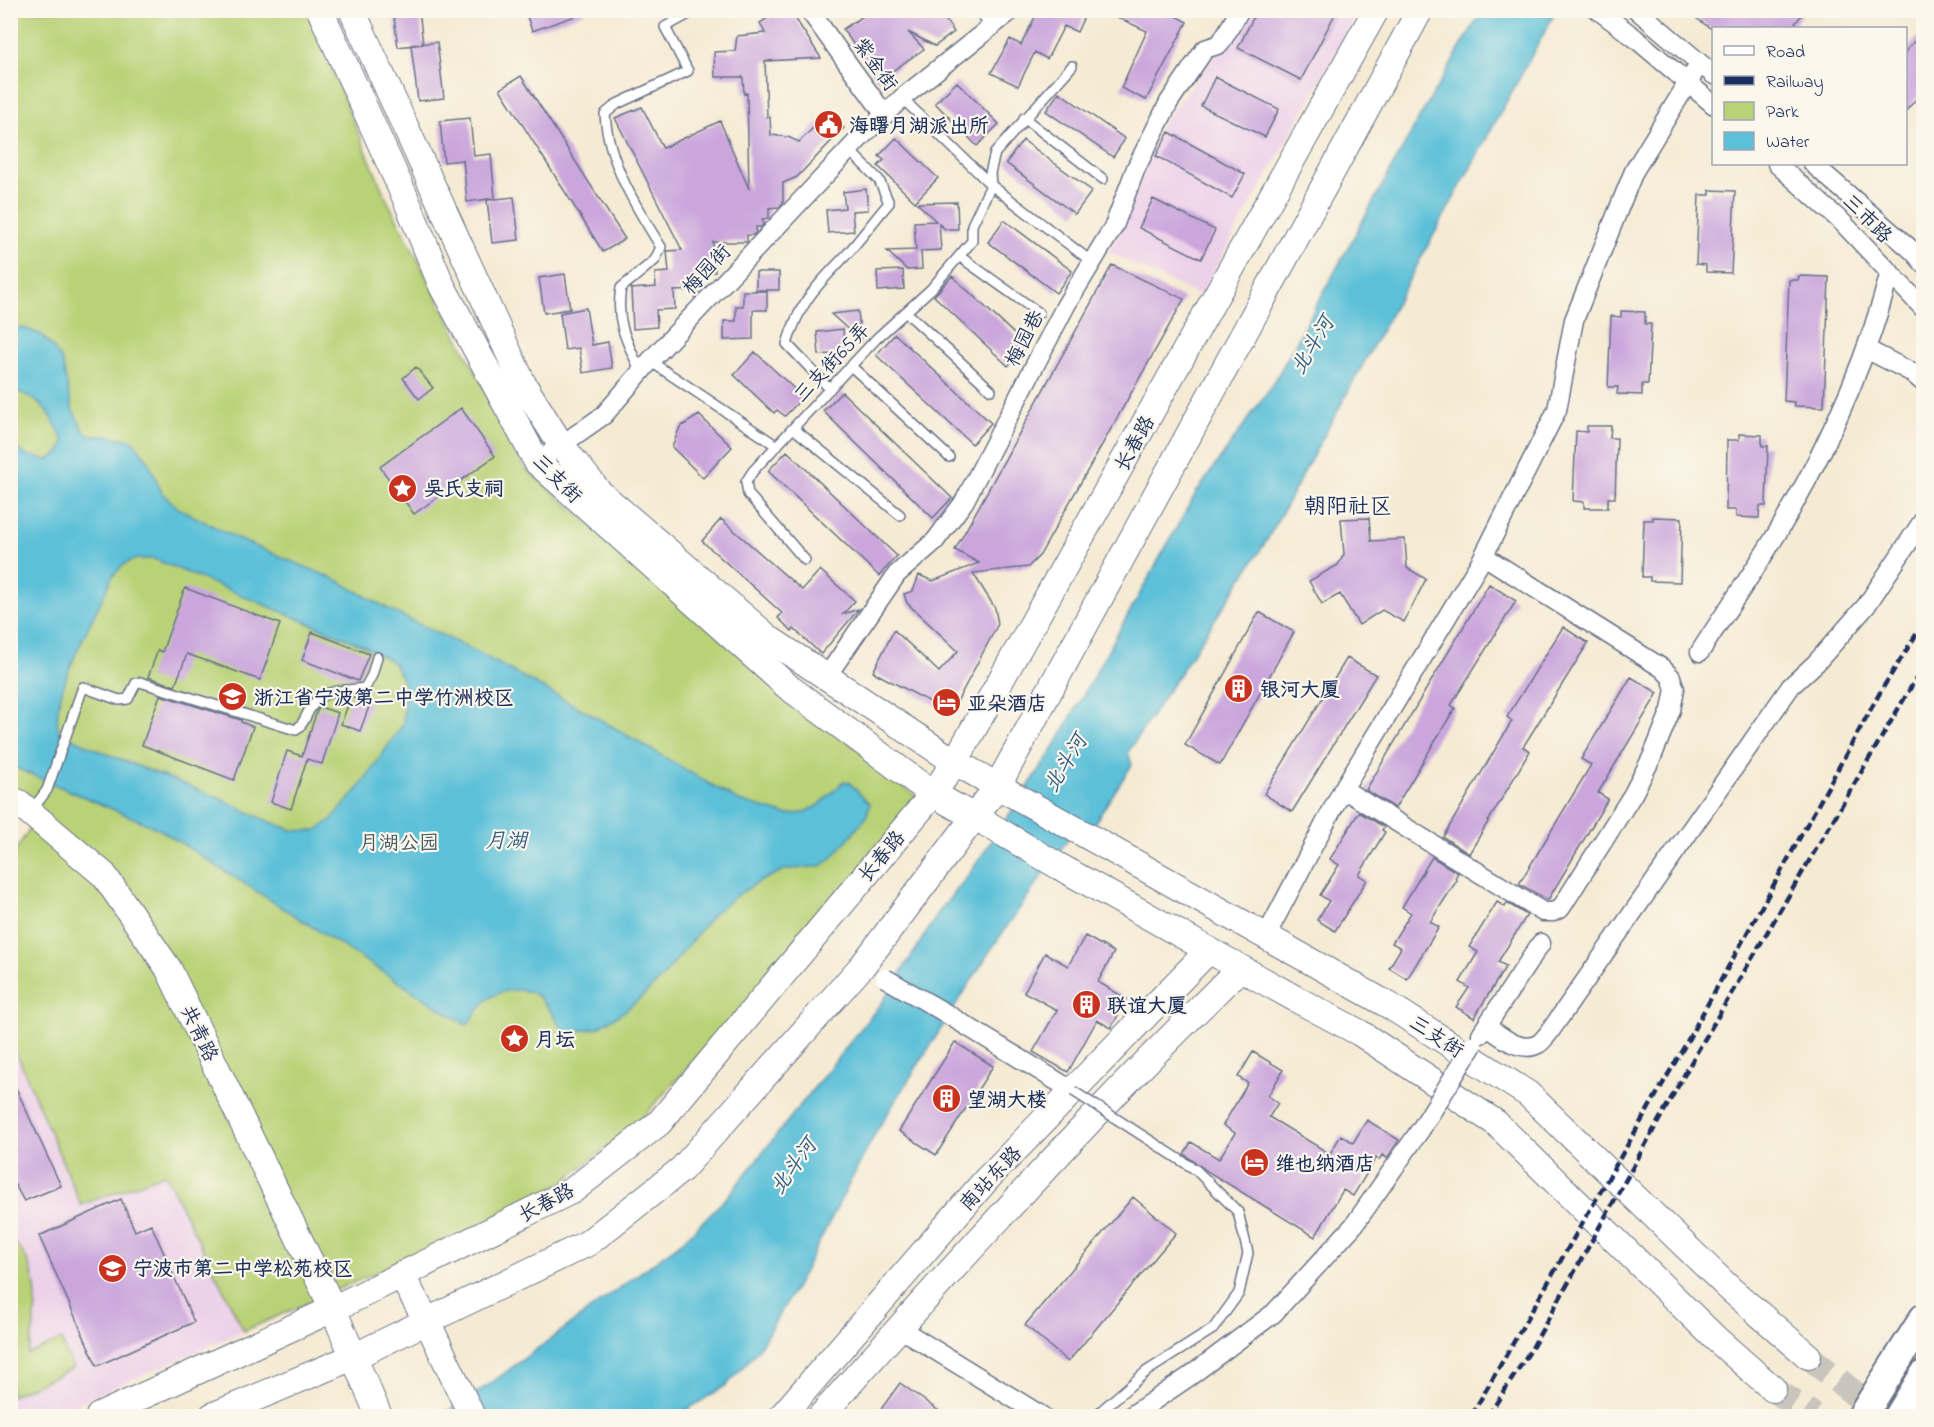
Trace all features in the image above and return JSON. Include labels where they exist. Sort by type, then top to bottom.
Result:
[{"type":"main road","name":"三支街","points":[[320,10],[405,197],[442,286],[537,462],[787,686],[933,794],[1240,968],[1360,1033],[1496,1123],[1715,1338],[1773,1389]]},
{"type":"main road","name":"三支街","points":[[352,10],[523,384],[561,445],[600,492],[771,640],[955,762],[1390,1006],[1528,1094],[1730,1289],[1808,1356]]},
{"type":"main road","name":"长春路","points":[[99,1416],[333,1309],[573,1190],[659,1123],[933,794],[955,762],[1376,10]]},
{"type":"main road","points":[[212,1416],[353,1357],[588,1243],[682,1170],[863,965],[982,821],[1003,790],[1420,10]]},
{"type":"main road","name":"共青路","points":[[20,805],[104,875],[168,968],[333,1309],[379,1416]]},
{"type":"main road","name":"南站东路","points":[[782,1416],[986,1180],[1209,950]]},
{"type":"main road","name":"南站东路","points":[[821,1416],[898,1328],[1101,1109],[1240,968]]},
{"type":"main road","points":[[401,1275],[427,1321],[472,1416]]},
{"type":"main road","points":[[1862,1416],[1923,1318]]},
{"type":"main road","points":[[1896,1364],[1923,1378],[1899,1416]]},
{"type":"street","name":"紫金街","points":[[809,10],[885,115]]},
{"type":"street","name":"紫金街","points":[[902,98],[1012,10]]},
{"type":"street","name":"梅园巷","points":[[827,676],[897,574],[935,541],[964,502],[1066,305],[1114,226],[1136,168],[1169,102],[1205,49],[1220,44],[1240,10]]},
{"type":"street","points":[[1598,10],[1712,104]]},
{"type":"street","points":[[1266,936],[1343,789],[1484,556],[1557,410],[1574,320],[1634,171],[1688,82],[1707,69],[1637,10]]},
{"type":"street","name":"梅园街","points":[[537,462],[604,415],[646,366],[848,149],[902,98]]},
{"type":"street","name":"三市路","points":[[1778,165],[1842,223],[1923,309]]},
{"type":"street","name":"三市路","points":[[1815,165],[1914,252],[1923,264]]},
{"type":"street","points":[[1700,652],[1788,515],[1829,439],[1866,349],[1890,272]]},
{"type":"street","points":[[1866,349],[1911,372],[1923,383]]},
{"type":"street","points":[[1486,1026],[1510,1042],[1527,1046],[1539,1044],[1548,1034],[1791,686],[1816,663],[1866,606],[1923,519]]},
{"type":"street","points":[[1343,789],[1543,912],[1554,912],[1561,908],[1633,794],[1652,757],[1671,710],[1675,689],[1671,677],[1662,668],[1484,556]]},
{"type":"street","points":[[1131,1416],[1275,1313],[1354,1225],[1421,1129],[1473,1045],[1541,943]]},
{"type":"street","points":[[863,965],[1073,1091]]},
{"type":"street","points":[[898,1328],[1042,1416]]},
{"type":"lane","points":[[696,10],[665,27],[688,72],[617,104],[605,114],[607,135],[627,188],[661,247],[655,260],[621,288],[618,306],[624,333],[646,366],[777,446]]},
{"type":"lane","points":[[979,10],[991,27]]},
{"type":"lane","name":"三支街65弄","points":[[805,560],[748,494],[746,482],[753,471],[877,338],[931,289],[972,241],[972,225],[991,185],[990,173],[995,153],[1072,66]]},
{"type":"lane","points":[[902,98],[991,185],[1092,262]]},
{"type":"lane","points":[[1024,118],[1103,179]]},
{"type":"lane","points":[[830,389],[787,344],[793,323],[811,291],[849,251],[889,203],[879,180],[848,149]]},
{"type":"lane","points":[[959,256],[1039,313]]},
{"type":"lane","points":[[906,312],[992,390]]},
{"type":"lane","points":[[851,366],[949,457]]},
{"type":"lane","points":[[793,428],[900,515]]},
{"type":"lane","points":[[20,805],[43,797],[49,786],[83,687],[118,700],[128,699],[136,683],[141,682],[296,730],[304,724],[312,706],[328,691],[365,688],[372,675],[377,657]]},
{"type":"lane","points":[[1073,1091],[1196,1170],[1239,1212],[1248,1254],[1239,1293],[1213,1329],[1147,1371],[1095,1416]]},
{"type":"shaded area","points":[[1243,11],[1359,11],[1200,296],[1109,252],[1126,218],[1160,127],[1233,31]]},
{"type":"shaded area","name":"宁波市第二中学松苑校区","points":[[11,1049],[16,1052],[81,1205],[165,1173],[244,1331],[48,1416],[11,1416]]},
{"type":"green space","name":"月湖公园","points":[[11,11],[307,11],[385,196],[525,468],[738,652],[919,799],[799,946],[639,1121],[563,1182],[452,1239],[244,1331],[165,1174],[81,1205],[16,1052],[11,1049],[10,859],[33,823],[10,789]]},
{"type":"green space","points":[[11,1239],[22,1251],[34,1279],[36,1309],[28,1354],[61,1340],[73,1368],[11,1396],[11,1342],[16,1317],[15,1298],[11,1286]]},
{"type":"water","name":"北斗河","points":[[1482,11],[1556,11],[1267,540],[1128,752],[1132,765],[1092,827],[1081,820],[990,951],[877,1130],[797,1285],[758,1350],[727,1385],[677,1416],[440,1416],[487,1386],[683,1241],[728,1196],[883,1001],[941,909],[968,876],[1052,751],[1196,493],[1273,384],[1422,113]]},
{"type":"water","name":"月湖","points":[[11,327],[24,328],[42,335],[62,361],[72,408],[83,430],[91,436],[132,440],[148,460],[162,493],[178,508],[238,539],[337,580],[392,611],[477,652],[596,717],[739,801],[787,815],[803,813],[818,806],[843,782],[849,782],[870,804],[866,818],[830,860],[821,866],[784,870],[755,884],[714,913],[662,978],[622,1013],[597,1028],[565,1033],[536,995],[518,990],[492,997],[466,1025],[159,829],[11,766],[10,443],[26,455],[48,460],[60,452],[64,441],[49,415],[38,402],[11,390]],"holes":[[[137,559],[154,559],[364,646],[394,663],[405,686],[403,724],[359,788],[330,821],[315,831],[292,830],[263,819],[217,797],[102,752],[59,732],[57,716],[67,676],[111,579],[129,562]]]},
{"type":"building","points":[[393,10],[419,10],[423,44],[398,47]]},
{"type":"building","points":[[525,10],[584,10],[584,13],[532,31]]},
{"type":"building","points":[[768,10],[790,10],[821,58],[765,61],[767,117],[770,117],[771,135],[788,137],[799,142],[828,113],[844,128],[797,177],[783,183],[783,203],[779,207],[769,208],[769,218],[762,219],[764,224],[756,227],[753,235],[747,235],[747,242],[713,242],[715,272],[695,273],[696,290],[674,291],[675,309],[656,310],[657,327],[633,329],[631,289],[656,287],[655,273],[669,272],[667,251],[682,250],[615,118],[642,107],[663,148],[720,121],[749,189],[747,93],[744,94],[743,77],[715,77],[714,52],[735,51],[737,36],[765,33],[760,23],[771,16]]},
{"type":"building","points":[[864,10],[939,10],[954,32],[935,46],[908,32],[924,49],[878,81],[843,29],[868,13]]},
{"type":"building","points":[[1033,10],[1087,10],[1077,32],[1064,26],[1047,59],[1035,52],[1018,86],[991,73],[1010,39],[1021,45],[1037,13]]},
{"type":"building","points":[[1102,10],[1165,10],[1187,22],[1146,100],[1121,88],[1147,31]]},
{"type":"building","points":[[1257,10],[1337,10],[1301,80],[1238,48]]},
{"type":"building","points":[[1685,10],[1805,10],[1793,27],[1710,28]]},
{"type":"building","points":[[1923,31],[1923,91],[1907,110],[1907,50]]},
{"type":"building","points":[[437,42],[444,98],[418,101],[411,45]]},
{"type":"building","points":[[521,76],[625,239],[603,252],[500,89]]},
{"type":"building","points":[[1215,77],[1279,109],[1265,137],[1201,106]]},
{"type":"building","points":[[957,82],[999,124],[977,146],[935,103]]},
{"type":"building","points":[[1059,92],[1125,139],[1113,157],[1046,111]]},
{"type":"building","points":[[470,118],[474,156],[491,154],[495,198],[467,202],[463,160],[444,162],[440,121]]},
{"type":"building","points":[[1169,132],[1245,174],[1232,198],[1156,156]]},
{"type":"building","points":[[896,138],[938,178],[915,202],[878,166],[884,160],[879,156]]},
{"type":"building","points":[[1023,140],[1092,191],[1075,214],[1006,163]]},
{"type":"building","points":[[866,189],[868,210],[852,211],[854,231],[828,233],[826,210],[845,208],[843,192]]},
{"type":"building","points":[[1710,190],[1735,191],[1731,273],[1706,272],[1706,265],[1696,264],[1699,195],[1710,195]]},
{"type":"building","points":[[514,197],[519,240],[492,243],[487,200]]},
{"type":"building","points":[[1153,199],[1215,230],[1201,259],[1139,228]]},
{"type":"building","points":[[957,202],[958,229],[945,229],[939,224],[941,250],[921,251],[922,269],[907,270],[887,251],[916,250],[914,222],[936,221],[917,203]]},
{"type":"building","points":[[1004,220],[1072,271],[1056,293],[988,242]]},
{"type":"building","points":[[1112,265],[1184,299],[1040,555],[1028,567],[973,573],[995,608],[998,624],[951,713],[873,672],[894,630],[939,672],[958,651],[907,603],[904,594],[913,591],[919,575],[933,581],[979,563],[955,550]]},
{"type":"building","points":[[903,270],[904,289],[878,291],[877,271]]},
{"type":"building","points":[[756,272],[779,272],[779,290],[756,290]]},
{"type":"building","points":[[565,274],[570,309],[544,313],[539,278]]},
{"type":"building","points":[[952,276],[1027,346],[1008,366],[934,296]]},
{"type":"building","points":[[1799,276],[1829,277],[1824,407],[1794,406],[1794,402],[1784,401],[1789,280],[1798,280]]},
{"type":"building","points":[[743,291],[767,291],[767,310],[753,310],[753,339],[724,340],[724,321],[736,321],[736,306],[743,306]]},
{"type":"building","points":[[586,308],[592,345],[608,342],[612,368],[583,373],[579,348],[565,350],[560,313]]},
{"type":"building","points":[[858,311],[861,341],[831,314]]},
{"type":"building","points":[[1621,311],[1645,312],[1645,324],[1651,324],[1648,384],[1642,384],[1642,395],[1617,394],[1618,387],[1608,387],[1611,316],[1621,317]]},
{"type":"building","points":[[843,329],[845,353],[819,355],[817,332]]},
{"type":"building","points":[[895,334],[991,423],[972,444],[876,355]]},
{"type":"building","points":[[755,352],[803,397],[785,416],[777,410],[774,413],[734,375]]},
{"type":"building","points":[[416,367],[433,388],[419,399],[403,378]]},
{"type":"building","points":[[842,392],[952,498],[933,518],[823,411]]},
{"type":"building","points":[[461,408],[495,456],[414,514],[380,467]]},
{"type":"building","points":[[699,415],[732,447],[703,478],[672,447],[680,427]]},
{"type":"building","points":[[1587,426],[1611,426],[1610,438],[1617,438],[1615,498],[1608,498],[1608,508],[1584,508],[1584,502],[1573,501],[1576,431],[1587,432]]},
{"type":"building","points":[[1739,434],[1762,435],[1762,446],[1768,446],[1766,506],[1760,506],[1759,518],[1736,517],[1736,510],[1726,510],[1727,440],[1739,440]]},
{"type":"building","points":[[787,451],[897,556],[879,576],[768,471]]},
{"type":"building","points":[[1653,517],[1682,518],[1680,582],[1650,581],[1650,577],[1642,577],[1644,520],[1653,520]]},
{"type":"building","points":[[1369,518],[1371,541],[1405,539],[1407,568],[1426,579],[1404,622],[1382,610],[1359,625],[1340,594],[1322,604],[1309,581],[1338,565],[1344,554],[1341,519]]},
{"type":"building","points":[[721,519],[802,590],[820,570],[855,601],[843,614],[859,609],[821,654],[794,629],[792,631],[778,618],[782,613],[702,541]]},
{"type":"building","points":[[1489,584],[1516,601],[1451,705],[1455,708],[1395,808],[1366,790]]},
{"type":"building","points":[[185,588],[280,624],[260,680],[187,654],[175,686],[148,677],[158,650],[162,652]]},
{"type":"building","name":"银河大厦","points":[[1259,612],[1294,632],[1220,765],[1185,745]]},
{"type":"building","points":[[1563,627],[1588,643],[1523,747],[1530,751],[1469,854],[1443,837],[1512,721],[1507,717]]},
{"type":"building","points":[[312,632],[369,654],[358,681],[302,660]]},
{"type":"building","points":[[1347,658],[1376,675],[1292,812],[1264,794]]},
{"type":"building","points":[[1631,677],[1658,693],[1598,793],[1608,799],[1548,900],[1519,884],[1591,765],[1581,759]]},
{"type":"building","points":[[160,695],[241,720],[253,727],[234,780],[142,745]]},
{"type":"building","points":[[351,697],[370,704],[360,731],[341,724]]},
{"type":"building","points":[[320,707],[338,713],[322,764],[307,759],[291,809],[271,802],[287,751],[302,756]]},
{"type":"building","points":[[1359,812],[1384,827],[1382,830],[1385,832],[1359,875],[1367,880],[1335,931],[1317,920],[1329,901],[1320,895],[1339,865],[1330,859]]},
{"type":"building","points":[[1432,857],[1458,873],[1455,878],[1457,880],[1430,922],[1439,927],[1407,979],[1389,968],[1401,948],[1392,943],[1411,913],[1402,907]]},
{"type":"building","points":[[1497,902],[1505,907],[1507,903],[1527,915],[1498,962],[1506,966],[1474,1018],[1456,1007],[1469,988],[1460,982],[1478,952],[1469,947]]},
{"type":"building","name":"联谊大厦","points":[[1085,936],[1114,952],[1098,982],[1127,999],[1111,1028],[1097,1020],[1068,1072],[1033,1052],[1057,1010],[1024,992],[1045,953],[1068,966]]},
{"type":"building","name":"望湖大楼","points":[[955,1042],[993,1066],[936,1155],[899,1131]]},
{"type":"building","points":[[1253,1052],[1283,1070],[1268,1096],[1278,1103],[1269,1117],[1330,1154],[1341,1135],[1353,1143],[1367,1120],[1399,1140],[1387,1158],[1382,1155],[1379,1160],[1376,1158],[1353,1196],[1343,1190],[1315,1237],[1207,1171],[1184,1154],[1191,1142],[1219,1159],[1235,1133],[1223,1125],[1248,1083],[1238,1077]]},
{"type":"building","points":[[10,1075],[61,1186],[24,1201],[10,1176]]},
{"type":"building","points":[[1133,1197],[1176,1233],[1068,1362],[1025,1325]]},
{"type":"building","points":[[121,1199],[135,1231],[151,1224],[194,1322],[97,1366],[39,1236]]},
{"type":"building","points":[[900,1383],[946,1416],[876,1416]]},
{"type":"tunnel","points":[[1808,1356],[1882,1416]]},
{"type":"tunnel","points":[[1773,1389],[1814,1416]]},
{"type":"railway","points":[[1471,1416],[1684,1047],[1882,689],[1924,622]]},
{"type":"railway","points":[[1488,1416],[1532,1348],[1697,1052],[1924,665]]},
{"type":"place","name":"海曙月湖派出所","points":[[828,125]]},
{"type":"place","name":"吴氏支祠","points":[[403,488]]},
{"type":"place","name":"银河大厦","points":[[1239,689]]},
{"type":"place","name":"浙江省宁波第二中学竹洲校区","points":[[233,697]]},
{"type":"place","name":"亚朵酒店","points":[[946,703]]},
{"type":"place","name":"联谊大厦","points":[[1086,1005]]},
{"type":"place","name":"月坛","points":[[514,1039]]},
{"type":"place","name":"望湖大楼","points":[[946,1099]]},
{"type":"place","name":"维也纳酒店","points":[[1254,1163]]},
{"type":"place","name":"宁波市第二中学松苑校区","points":[[112,1268]]},
{"type":"district","name":"朝阳社区","points":[[1348,505]]}]
